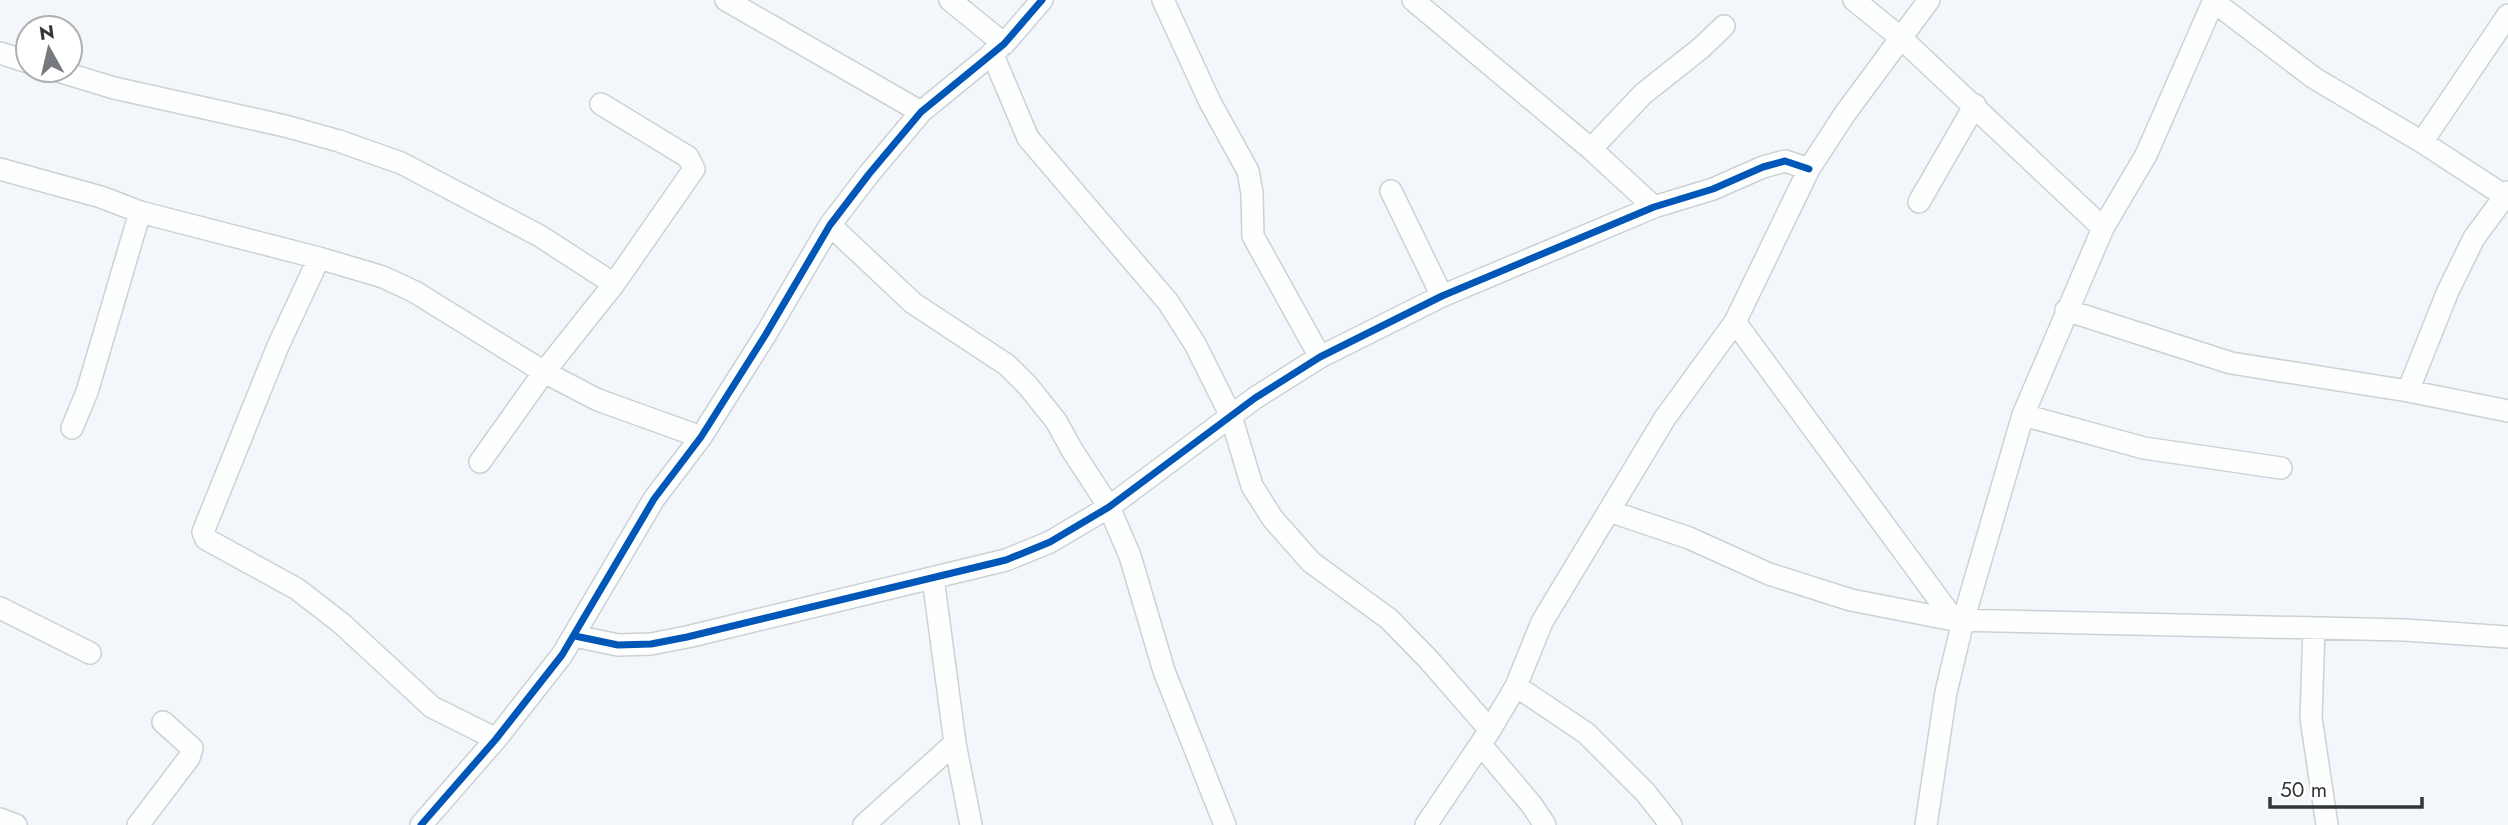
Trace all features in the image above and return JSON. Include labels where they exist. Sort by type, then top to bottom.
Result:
[{"type":"street","points":[[726,0],[921,112]]},
{"type":"street","points":[[950,0],[998,48],[1028,138],[1168,302],[1195,344],[1231,416],[1252,486],[1273,519],[1311,562],[1389,619],[1430,660],[1545,825]]},
{"type":"street","points":[[421,825],[496,739],[575,636],[654,499],[701,437],[830,225],[921,112],[998,48],[1042,0]]},
{"type":"street","points":[[1163,0],[1210,102],[1248,171],[1252,193],[1253,236],[1320,357]]},
{"type":"street","points":[[1413,0],[1591,149],[1654,207]]},
{"type":"street","points":[[1854,0],[1901,38],[1975,105],[2104,228]]},
{"type":"street","points":[[1438,821],[1516,686],[1542,622],[1665,418],[1735,322],[1809,169],[1844,115],[1929,0]]},
{"type":"street","points":[[1926,825],[1958,621],[2022,415],[2104,228],[2146,155],[2213,0],[2314,78],[2507,195],[2469,249],[2448,291],[2408,391]]},
{"type":"street","points":[[2422,142],[2508,15]]},
{"type":"street","points":[[1591,149],[1643,94],[1724,26]]},
{"type":"street","points":[[84,79],[114,89],[285,126],[339,141],[401,163],[540,236],[614,284]]},
{"type":"street","points":[[480,462],[544,372],[614,284],[694,169],[688,157],[601,104]]},
{"type":"street","points":[[1919,202],[1975,105]]},
{"type":"street","points":[[575,636],[618,645],[687,637],[1006,561],[1050,542],[1109,507],[1231,416],[1320,357],[1442,296],[1654,207],[1713,189],[1763,167],[1785,161],[1809,169]]},
{"type":"street","points":[[1,174],[101,197],[140,212],[383,277],[415,292],[544,372],[598,400],[701,437]]},
{"type":"street","points":[[1391,191],[1442,296]]},
{"type":"street","points":[[72,428],[87,392],[140,212]]},
{"type":"street","points":[[830,225],[914,303],[1007,365],[1056,421],[1109,507],[1130,556],[1177,707],[1225,825]]},
{"type":"street","points":[[319,258],[278,346],[203,532],[206,539],[297,589],[341,623],[432,707],[496,739]]},
{"type":"street","points":[[2066,310],[2231,363],[2408,391],[2508,411]]},
{"type":"street","points":[[1735,322],[1958,621]]},
{"type":"street","points":[[2022,415],[2144,448],[2280,468]]},
{"type":"street","points":[[1609,511],[1689,538],[1769,574],[1839,596],[1958,621],[2404,630],[2508,637]]},
{"type":"street","points":[[933,578],[955,743],[971,825]]},
{"type":"street","points":[[0,608],[90,653]]},
{"type":"street","points":[[2314,629],[2311,718],[2328,825]]},
{"type":"street","points":[[1516,686],[1586,733],[1645,792],[1671,825]]},
{"type":"street","points":[[138,825],[189,758],[192,748],[163,722]]},
{"type":"street","points":[[864,825],[955,743]]},
{"type":"street","points":[[0,819],[16,825]]},
{"type":"cycle path","points":[[421,825],[496,739],[562,655],[654,499],[701,437],[830,225],[921,112],[1004,44],[1042,0]]},
{"type":"cycle path","points":[[575,636],[618,645],[651,644],[1006,560],[1050,542],[1109,507],[1255,398],[1320,357],[1442,296],[1654,207],[1713,189],[1763,167],[1785,161],[1809,169]]}]
